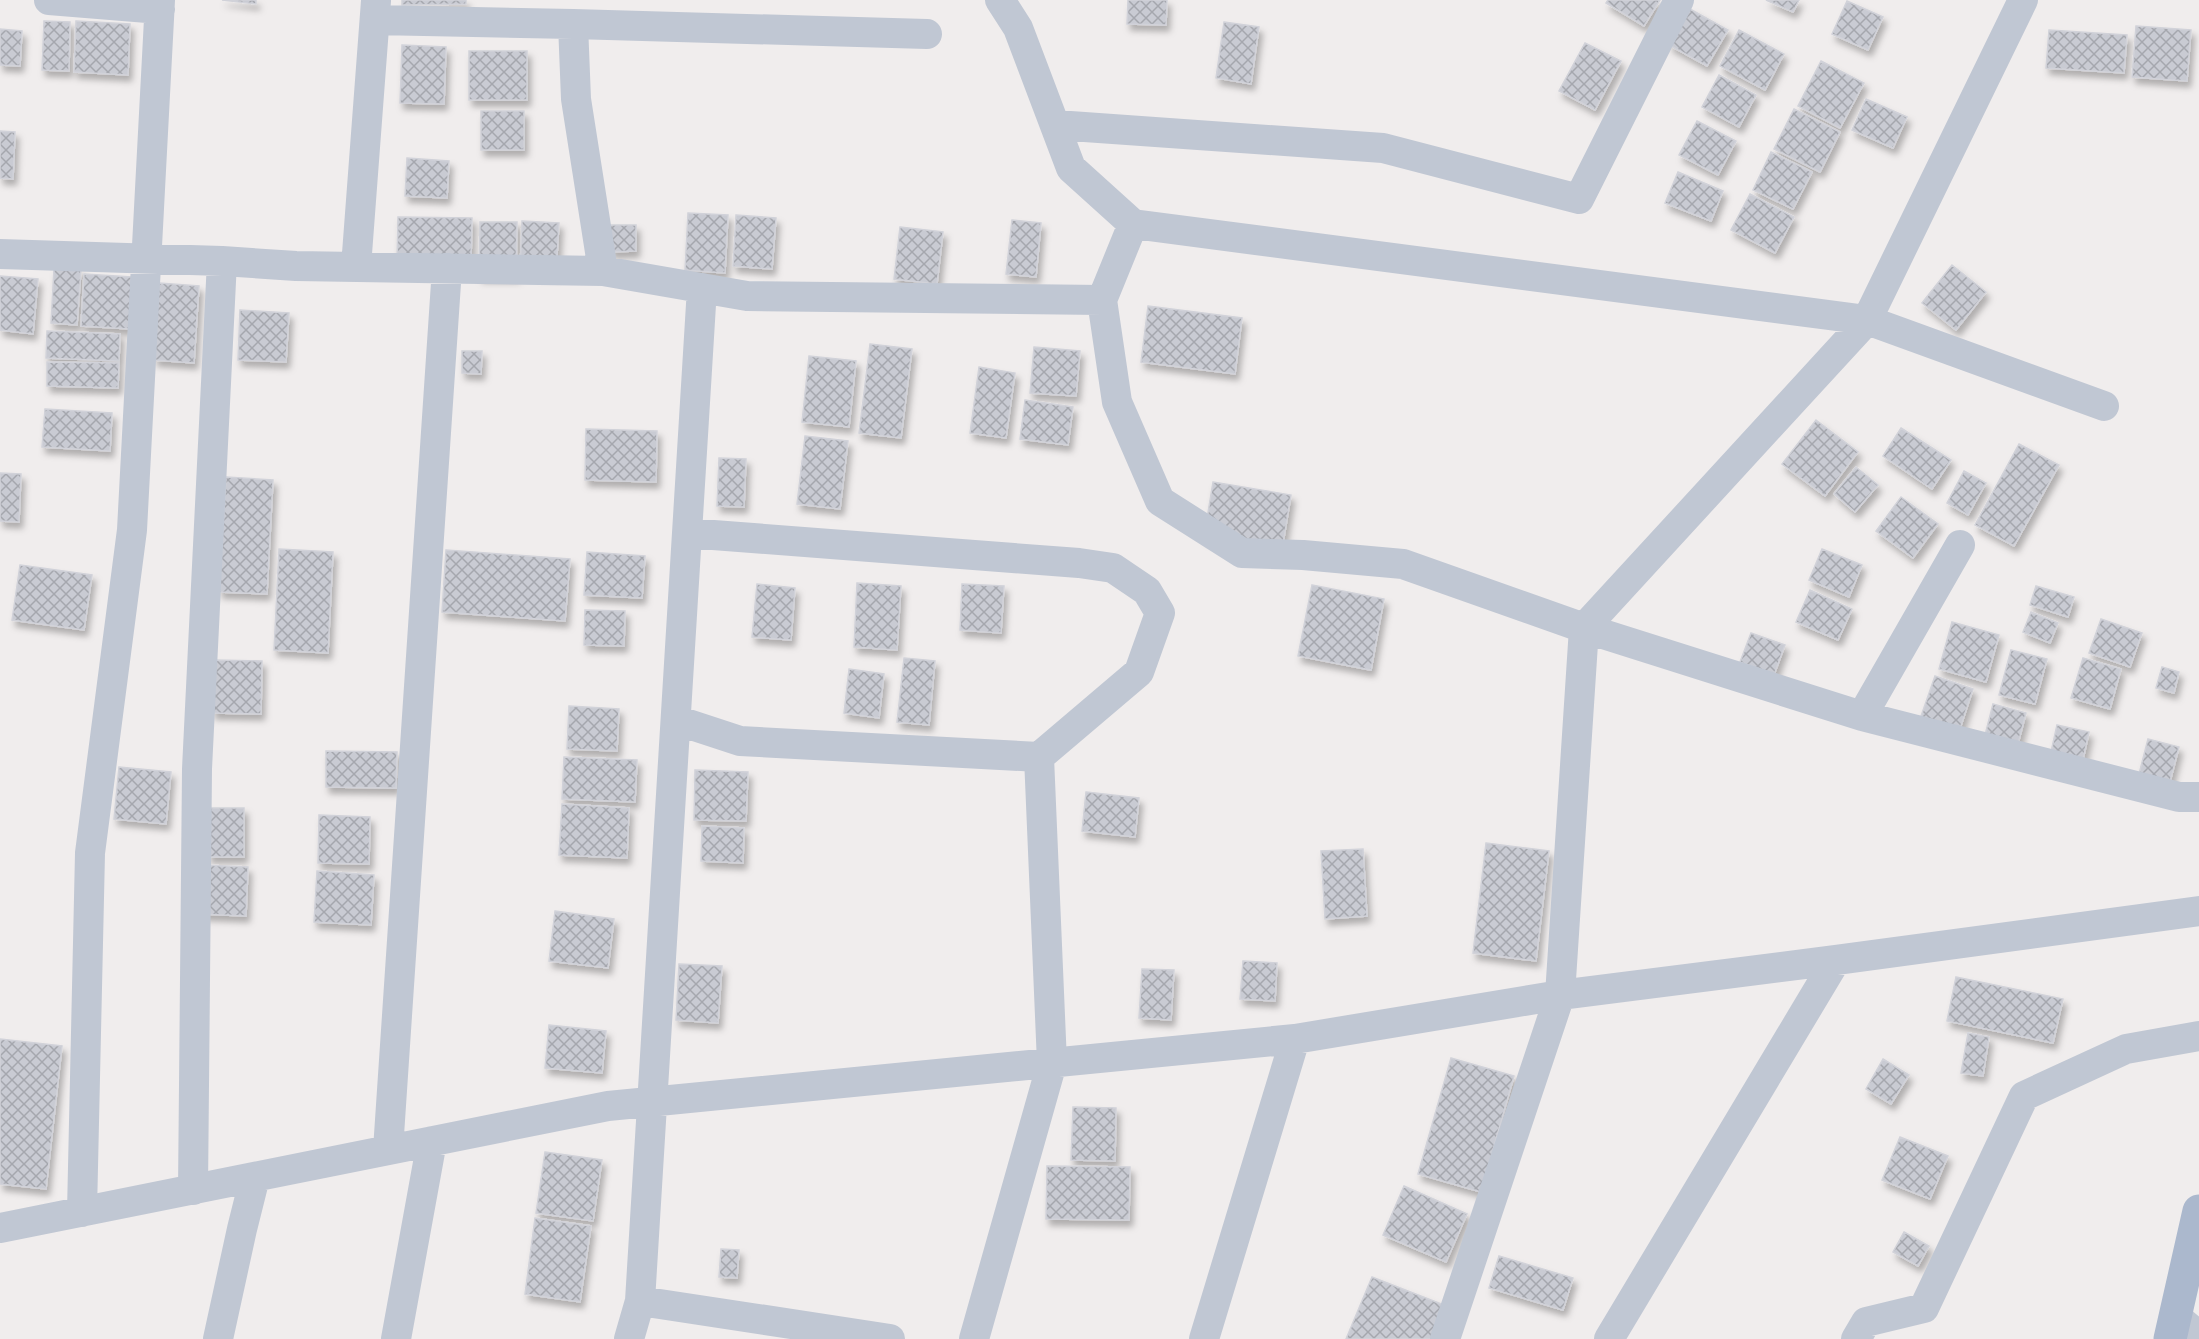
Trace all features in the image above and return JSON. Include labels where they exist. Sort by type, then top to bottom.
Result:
[{"type":"main road","points":[[2181,1330],[2199,1211]]},
{"type":"street","points":[[49,0],[160,5],[132,530],[90,853],[82,1212]]},
{"type":"street","points":[[1000,0],[1018,28],[1071,168],[1133,224],[1867,320],[2104,406]]},
{"type":"street","points":[[1056,125],[1383,148],[1579,199],[1679,0]]},
{"type":"street","points":[[1445,1339],[1560,995],[1584,628],[1867,320],[2024,0]]},
{"type":"street","points":[[356,267],[376,10],[573,24],[927,34]]},
{"type":"street","points":[[573,24],[576,99],[603,271]]},
{"type":"street","points":[[1133,224],[1102,300],[1117,402],[1160,501],[1242,553],[1303,555],[1403,564],[1584,628],[1862,716],[2179,796],[2199,797]]},
{"type":"street","points":[[0,254],[222,261],[296,266],[603,271],[747,296],[1102,300]]},
{"type":"street","points":[[193,1190],[197,769],[222,261]]},
{"type":"street","points":[[388,1150],[447,268]]},
{"type":"street","points":[[629,1339],[640,1301],[702,288]]},
{"type":"street","points":[[676,720],[740,741],[1039,757],[1138,672],[1160,613],[1147,591],[1113,568],[1079,563],[687,533]]},
{"type":"street","points":[[1862,716],[1960,545]]},
{"type":"street","points":[[974,1339],[1052,1063],[1039,757]]},
{"type":"street","points":[[0,1228],[608,1106],[1295,1039],[1560,995],[2193,913]]},
{"type":"street","points":[[1609,1339],[1836,960]]},
{"type":"street","points":[[1856,1339],[1866,1322],[1924,1308],[2024,1096],[2126,1049],[2199,1036]]},
{"type":"street","points":[[1206,1338],[1295,1039]]},
{"type":"street","points":[[396,1339],[432,1142]]},
{"type":"street","points":[[218,1339],[255,1177]]},
{"type":"street","points":[[640,1301],[890,1339]]},
{"type":"building","points":[[222,0],[256,0],[256,4]]},
{"type":"building","points":[[402,0],[466,0],[466,4],[402,5]]},
{"type":"building","points":[[1128,0],[1167,0],[1166,25],[1127,24]]},
{"type":"building","points":[[1608,0],[1660,0],[1644,26],[1606,3]]},
{"type":"building","points":[[1766,0],[1799,0],[1793,12]]},
{"type":"building","points":[[1847,1],[1883,17],[1868,50],[1832,34]]},
{"type":"building","points":[[1690,9],[1728,30],[1707,66],[1669,45]]},
{"type":"building","points":[[44,21],[70,22],[69,71],[42,70]]},
{"type":"building","points":[[76,21],[130,24],[128,75],[74,72]]},
{"type":"building","points":[[1224,22],[1259,27],[1251,84],[1216,78]]},
{"type":"building","points":[[2136,26],[2191,30],[2187,81],[2132,77]]},
{"type":"building","points":[[0,29],[22,31],[20,66],[0,65]]},
{"type":"building","points":[[1739,30],[1784,54],[1765,90],[1720,66]]},
{"type":"building","points":[[2049,30],[2127,35],[2124,73],[2046,68]]},
{"type":"building","points":[[1585,43],[1621,61],[1595,110],[1559,91]]},
{"type":"building","points":[[402,45],[446,47],[444,104],[400,103]]},
{"type":"building","points":[[469,51],[527,51],[527,100],[469,100]]},
{"type":"building","points":[[1821,61],[1864,83],[1840,128],[1798,106]]},
{"type":"building","points":[[1719,75],[1756,95],[1739,127],[1702,107]]},
{"type":"building","points":[[1866,99],[1907,117],[1893,148],[1852,130]]},
{"type":"building","points":[[1794,109],[1840,132],[1820,172],[1774,149]]},
{"type":"building","points":[[481,111],[524,111],[524,150],[481,150]]},
{"type":"building","points":[[1697,121],[1736,141],[1718,175],[1679,155]]},
{"type":"building","points":[[0,131],[15,132],[13,179],[0,178]]},
{"type":"building","points":[[1771,152],[1812,172],[1793,209],[1753,190]]},
{"type":"building","points":[[407,158],[449,161],[447,198],[405,196]]},
{"type":"building","points":[[1678,172],[1723,191],[1711,221],[1665,203]]},
{"type":"building","points":[[1750,194],[1794,217],[1775,253],[1731,230]]},
{"type":"building","points":[[688,213],[728,215],[725,273],[685,270]]},
{"type":"building","points":[[736,215],[776,218],[772,269],[733,266]]},
{"type":"building","points":[[398,217],[472,218],[471,261],[397,260]]},
{"type":"building","points":[[1012,220],[1041,223],[1036,277],[1006,274]]},
{"type":"building","points":[[522,221],[559,223],[556,273],[520,272]]},
{"type":"building","points":[[480,222],[517,222],[516,276],[479,276]]},
{"type":"building","points":[[609,225],[636,225],[636,251],[610,252]]},
{"type":"building","points":[[900,227],[943,232],[937,284],[894,279]]},
{"type":"building","points":[[1952,265],[1986,292],[1956,330],[1922,303]]},
{"type":"building","points":[[54,268],[81,270],[77,325],[51,323]]},
{"type":"building","points":[[84,274],[132,277],[130,329],[81,326]]},
{"type":"building","points":[[0,276],[38,279],[33,334],[0,330]]},
{"type":"building","points":[[159,283],[199,286],[194,363],[154,360]]},
{"type":"building","points":[[1148,306],[1242,318],[1235,374],[1141,362]]},
{"type":"building","points":[[240,310],[289,313],[286,362],[238,360]]},
{"type":"building","points":[[47,331],[120,334],[119,361],[46,358]]},
{"type":"building","points":[[870,344],[912,349],[901,438],[859,433]]},
{"type":"building","points":[[1034,347],[1080,351],[1076,396],[1030,393]]},
{"type":"building","points":[[462,351],[482,351],[481,374],[462,373]]},
{"type":"building","points":[[809,356],[856,361],[849,427],[802,422]]},
{"type":"building","points":[[47,362],[119,363],[118,388],[47,386]]},
{"type":"building","points":[[979,367],[1015,373],[1006,438],[970,433]]},
{"type":"building","points":[[1025,400],[1073,407],[1068,445],[1020,439]]},
{"type":"building","points":[[45,409],[112,413],[110,451],[42,447]]},
{"type":"building","points":[[1816,420],[1858,452],[1825,496],[1782,464]]},
{"type":"building","points":[[1901,428],[1951,460],[1932,489],[1883,456]]},
{"type":"building","points":[[586,429],[657,431],[656,482],[585,480]]},
{"type":"building","points":[[805,436],[848,441],[840,509],[797,504]]},
{"type":"building","points":[[2019,444],[2059,465],[2014,546],[1975,525]]},
{"type":"building","points":[[719,458],[746,459],[744,507],[717,506]]},
{"type":"building","points":[[1856,467],[1878,485],[1855,512],[1834,494]]},
{"type":"building","points":[[1964,471],[1986,483],[1968,515],[1947,503]]},
{"type":"building","points":[[0,473],[21,474],[19,522],[0,521]]},
{"type":"building","points":[[226,477],[273,480],[267,594],[219,592]]},
{"type":"building","points":[[1213,482],[1291,495],[1282,550],[1204,537]]},
{"type":"building","points":[[1901,497],[1938,524],[1913,558],[1876,531]]},
{"type":"building","points":[[279,549],[333,552],[328,653],[274,650]]},
{"type":"building","points":[[1822,549],[1862,565],[1849,597],[1809,580]]},
{"type":"building","points":[[446,550],[570,559],[565,621],[442,612]]},
{"type":"building","points":[[587,552],[645,556],[642,598],[584,595]]},
{"type":"building","points":[[20,565],[92,575],[84,630],[12,620]]},
{"type":"building","points":[[857,583],[901,586],[897,650],[854,647]]},
{"type":"building","points":[[757,584],[795,588],[791,640],[752,637]]},
{"type":"building","points":[[962,584],[1004,586],[1001,633],[960,630]]},
{"type":"building","points":[[1312,585],[1384,599],[1371,670],[1298,656]]},
{"type":"building","points":[[2036,586],[2074,597],[2068,617],[2030,605]]},
{"type":"building","points":[[1810,590],[1852,609],[1838,640],[1796,622]]},
{"type":"building","points":[[585,610],[625,611],[624,646],[584,645]]},
{"type":"building","points":[[2031,612],[2058,623],[2050,643],[2023,632]]},
{"type":"building","points":[[2101,619],[2142,633],[2130,667],[2089,653]]},
{"type":"building","points":[[1952,622],[1999,635],[1986,682],[1939,669]]},
{"type":"building","points":[[1751,633],[1785,645],[1774,675],[1740,662]]},
{"type":"building","points":[[2011,650],[2047,659],[2035,704],[1999,695]]},
{"type":"building","points":[[904,658],[935,661],[929,725],[897,722]]},
{"type":"building","points":[[2083,658],[2121,669],[2110,709],[2071,698]]},
{"type":"building","points":[[214,660],[262,661],[261,714],[212,713]]},
{"type":"building","points":[[2162,667],[2179,672],[2174,693],[2156,688]]},
{"type":"building","points":[[849,669],[884,674],[879,718],[844,713]]},
{"type":"building","points":[[1935,676],[1973,689],[1959,732],[1920,719]]},
{"type":"building","points":[[1993,704],[2026,713],[2018,744],[1985,735]]},
{"type":"building","points":[[569,706],[619,709],[617,751],[567,749]]},
{"type":"building","points":[[2057,725],[2089,732],[2083,760],[2051,752]]},
{"type":"building","points":[[2148,739],[2179,747],[2170,782],[2139,774]]},
{"type":"building","points":[[326,751],[397,752],[396,788],[326,787]]},
{"type":"building","points":[[564,757],[637,760],[635,802],[562,799]]},
{"type":"building","points":[[119,767],[171,772],[166,824],[114,819]]},
{"type":"building","points":[[695,770],[748,772],[746,821],[694,820]]},
{"type":"building","points":[[1086,792],[1139,798],[1135,837],[1082,831]]},
{"type":"building","points":[[562,804],[629,808],[627,858],[559,855]]},
{"type":"building","points":[[209,808],[244,808],[244,857],[208,857]]},
{"type":"building","points":[[319,815],[370,817],[369,864],[318,863]]},
{"type":"building","points":[[702,826],[744,828],[743,863],[701,861]]},
{"type":"building","points":[[1486,843],[1549,851],[1536,961],[1473,953]]},
{"type":"building","points":[[1363,849],[1367,916],[1325,919],[1321,851]]},
{"type":"building","points":[[202,865],[248,867],[246,916],[199,914]]},
{"type":"building","points":[[317,871],[374,875],[371,925],[314,922]]},
{"type":"building","points":[[555,911],[614,919],[608,968],[549,961]]},
{"type":"building","points":[[1243,961],[1277,963],[1275,1001],[1240,999]]},
{"type":"building","points":[[679,964],[722,966],[718,1023],[676,1020]]},
{"type":"building","points":[[1142,969],[1174,970],[1171,1020],[1139,1018]]},
{"type":"building","points":[[1956,977],[2063,999],[2053,1043],[1947,1021]]},
{"type":"building","points":[[549,1025],[606,1031],[602,1073],[545,1068]]},
{"type":"building","points":[[1968,1033],[1989,1037],[1983,1076],[1961,1073]]},
{"type":"building","points":[[0,1039],[62,1046],[46,1189],[0,1184]]},
{"type":"building","points":[[1451,1058],[1514,1076],[1481,1192],[1418,1174]]},
{"type":"building","points":[[1883,1059],[1909,1075],[1891,1104],[1866,1089]]},
{"type":"building","points":[[1073,1107],[1116,1108],[1115,1161],[1071,1160]]},
{"type":"building","points":[[1900,1137],[1948,1156],[1930,1199],[1882,1180]]},
{"type":"building","points":[[545,1152],[602,1160],[593,1221],[536,1213]]},
{"type":"building","points":[[1047,1166],[1130,1167],[1129,1220],[1046,1219]]},
{"type":"building","points":[[1404,1186],[1467,1214],[1446,1262],[1383,1235]]},
{"type":"building","points":[[535,1218],[591,1226],[580,1302],[525,1294]]},
{"type":"building","points":[[1904,1232],[1929,1246],[1918,1266],[1893,1252]]},
{"type":"building","points":[[721,1249],[739,1250],[737,1278],[719,1277]]},
{"type":"building","points":[[1499,1256],[1573,1278],[1563,1310],[1489,1288]]},
{"type":"building","points":[[1372,1277],[1449,1307],[1436,1339],[1346,1339]]}]
